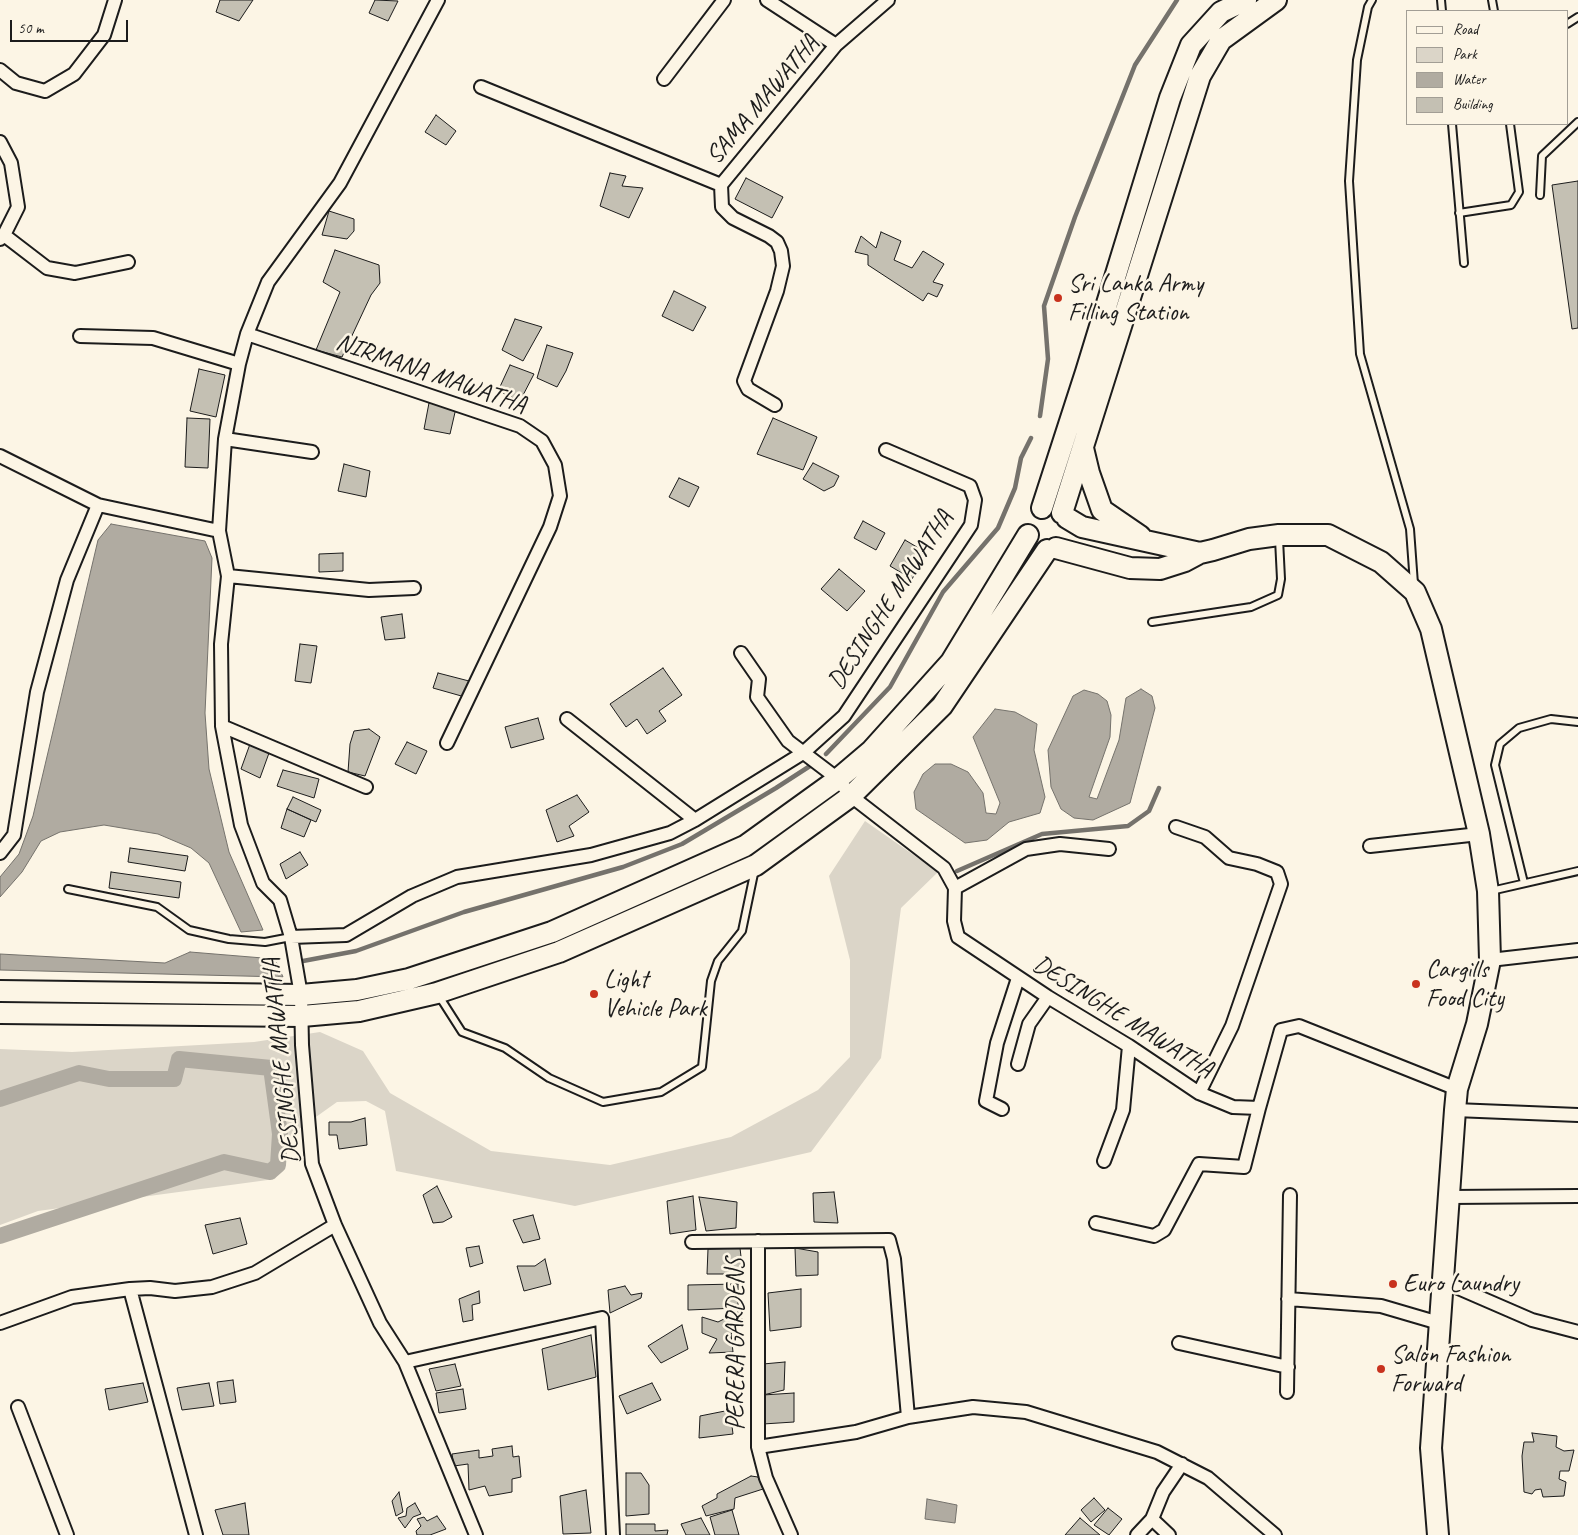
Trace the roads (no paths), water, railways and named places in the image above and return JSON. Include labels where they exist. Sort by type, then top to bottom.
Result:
[{"type":"main road","points":[[1042,508],[1170,98],[1191,45],[1221,12],[1246,0]]},
{"type":"main road","points":[[0,1013],[302,1016],[359,1011],[437,993],[560,952],[756,865],[851,796],[942,706],[1052,549],[1067,539],[1069,532],[1064,516],[1083,446],[1200,76],[1221,40],[1276,0]]},
{"type":"main road","points":[[1083,446],[1089,473],[1102,510],[1148,540]]},
{"type":"main road","points":[[0,991],[301,995],[356,990],[409,978],[552,932],[745,846],[838,779],[871,751],[951,662],[1028,535],[1028,522],[1031,516],[1042,508],[1053,508],[1082,527],[1200,552],[1249,539],[1279,535],[1328,536],[1381,562],[1415,592],[1431,629],[1479,834],[1488,891],[1490,960],[1477,1024],[1457,1089],[1454,1110],[1431,1448],[1439,1535]]},
{"type":"main road","points":[[1028,535],[1035,546],[1130,568],[1160,569],[1186,561],[1200,552]]},
{"type":"street","points":[[0,70],[16,83],[45,91],[74,74],[104,35],[115,0]]},
{"type":"street","points":[[291,937],[280,900],[263,883],[241,825],[222,726],[222,644],[228,576],[219,531],[225,439],[239,364],[247,334],[268,282],[340,183],[438,0]]},
{"type":"street","points":[[664,78],[724,0]]},
{"type":"street","points":[[768,0],[836,45]]},
{"type":"street","name":"SAMA MAWATHA","points":[[775,405],[748,389],[744,381],[777,291],[783,266],[781,251],[777,242],[733,218],[722,206],[721,185],[836,45],[888,0]]},
{"type":"street","points":[[481,87],[721,185]]},
{"type":"street","points":[[0,142],[11,163],[18,207],[2,237],[48,268],[75,273],[128,262]]},
{"type":"street","name":"NIRMANA MAWATHA","points":[[247,334],[520,426],[542,441],[556,465],[560,496],[550,528],[447,743]]},
{"type":"street","points":[[80,336],[153,338],[239,364]]},
{"type":"street","points":[[225,439],[312,452]]},
{"type":"street","name":"DESINGHE MAWATHA","points":[[476,1535],[404,1362],[380,1323],[334,1225],[312,1164],[302,1045],[301,995],[291,937],[346,935],[412,896],[457,877],[591,855],[670,833],[695,820],[803,753],[844,716],[971,524],[975,500],[970,486],[886,450]]},
{"type":"street","points":[[0,456],[98,505],[219,531]]},
{"type":"street","points":[[0,853],[14,835],[37,692],[67,580],[98,505]]},
{"type":"street","points":[[228,576],[369,590],[414,588]]},
{"type":"street","points":[[741,653],[760,679],[757,697],[788,741],[838,779],[851,796],[944,868],[955,888],[1026,849],[1060,844],[1109,849]]},
{"type":"street","points":[[567,718],[695,820]]},
{"type":"street","points":[[222,726],[366,787]]},
{"type":"street","points":[[1176,827],[1205,837],[1229,858],[1257,864],[1277,872],[1281,884],[1232,1026],[1199,1093]]},
{"type":"street","points":[[1370,846],[1479,834]]},
{"type":"street","name":"DESINGHE MAWATHA","points":[[955,888],[954,921],[958,937],[1018,978],[1129,1046],[1199,1093],[1234,1107],[1259,1108]]},
{"type":"street","points":[[1490,960],[1578,950]]},
{"type":"street","points":[[1002,1109],[986,1101],[997,1042],[1018,978]]},
{"type":"street","points":[[1018,1064],[1029,1024],[1048,997]]},
{"type":"street","points":[[1096,1223],[1154,1236],[1164,1230],[1199,1164],[1244,1167],[1280,1030],[1299,1026],[1457,1089]]},
{"type":"street","points":[[1104,1161],[1123,1110],[1129,1046]]},
{"type":"street","points":[[1454,1110],[1578,1115]]},
{"type":"street","points":[[1287,1392],[1290,1196]]},
{"type":"street","points":[[1449,1197],[1578,1196]]},
{"type":"street","points":[[0,1322],[72,1297],[130,1289],[150,1288],[175,1291],[212,1286],[255,1273],[334,1225]]},
{"type":"street","name":"PERERA GARDENS","points":[[692,1242],[889,1240],[894,1259],[908,1417]]},
{"type":"street","name":"PERERA GARDENS","points":[[758,1241],[758,1447],[766,1478],[792,1535]]},
{"type":"street","points":[[1442,1281],[1532,1320],[1578,1332]]},
{"type":"street","points":[[130,1289],[196,1535]]},
{"type":"street","points":[[1288,1299],[1381,1306],[1439,1323]]},
{"type":"street","points":[[404,1362],[602,1318],[613,1535]]},
{"type":"street","points":[[1179,1343],[1288,1367]]},
{"type":"street","points":[[18,1407],[67,1535]]},
{"type":"street","name":"PERERA GARDENS","points":[[758,1447],[856,1432],[908,1417],[974,1407],[1026,1412],[1157,1452],[1182,1464],[1208,1478],[1275,1535]]},
{"type":"street","points":[[1137,1535],[1152,1518],[1163,1492],[1182,1464]]},
{"type":"street","points":[[1152,1518],[1169,1535]]},
{"type":"lane","points":[[1372,0],[1368,7],[1357,60],[1348,181],[1360,354],[1410,529],[1415,592]]},
{"type":"lane","points":[[1540,195],[1542,156],[1578,122]]},
{"type":"lane","points":[[1452,125],[1464,263]]},
{"type":"lane","points":[[1459,213],[1511,205],[1519,192],[1510,125]]},
{"type":"lane","points":[[1152,622],[1251,607],[1278,596],[1281,579],[1279,535]]},
{"type":"lane","points":[[1524,883],[1495,765],[1500,744],[1519,728],[1551,719],[1578,722]]},
{"type":"lane","points":[[437,993],[462,1032],[505,1048],[549,1078],[603,1102],[661,1092],[702,1067],[711,981],[718,961],[742,931],[756,865]]},
{"type":"lane","points":[[1488,891],[1578,871]]},
{"type":"lane","points":[[68,889],[157,907],[189,930],[221,937],[265,942],[291,937]]},
{"type":"water","points":[[111,524],[205,541],[212,558],[205,713],[209,769],[229,852],[263,930],[241,932],[209,863],[191,848],[158,834],[104,825],[60,832],[41,841],[22,872],[0,897],[0,877],[19,854],[33,816],[98,540]]},
{"type":"water","points":[[1141,689],[1152,696],[1155,708],[1130,803],[1093,820],[1074,818],[1061,809],[1051,787],[1048,750],[1073,696],[1084,690],[1098,694],[1107,701],[1111,715],[1110,737],[1089,797],[1097,799],[1119,740],[1126,698]]},
{"type":"water","points":[[995,709],[1015,712],[1037,724],[1034,750],[1045,797],[1040,813],[1009,822],[987,840],[965,843],[916,809],[914,792],[923,774],[935,764],[951,764],[968,772],[983,793],[986,813],[996,814],[1000,803],[973,737]]},
{"type":"water","points":[[190,952],[275,959],[283,977],[0,970],[0,954],[165,963]]},
{"type":"water","points":[[927,1499],[957,1505],[955,1523],[925,1519]]},
{"type":"waterway","points":[[1040,416],[1048,359],[1044,306],[1075,217],[1135,65],[1177,0]]},
{"type":"waterway","points":[[826,754],[890,687],[943,592],[998,528],[1015,488],[1021,458],[1031,438]]},
{"type":"waterway","points":[[303,961],[356,951],[464,912],[623,867],[682,844],[810,766]]},
{"type":"waterway","points":[[957,871],[1042,834],[1128,826],[1149,811],[1159,788]]},
{"type":"waterway","points":[[0,1099],[79,1073],[109,1079],[174,1079],[179,1059],[271,1068],[280,1134],[278,1165],[270,1172],[224,1162],[0,1236]]},
{"type":"place","name":"Sri Lanka Army Filling Station","points":[[1058,298]]},
{"type":"place","name":"Cargills Food City","points":[[1416,984]]},
{"type":"place","name":"Light Vehicle Park","points":[[594,994]]},
{"type":"place","name":"Euro Laundry","points":[[1393,1284]]},
{"type":"place","name":"Salon Fashion Forward","points":[[1381,1369]]}]
